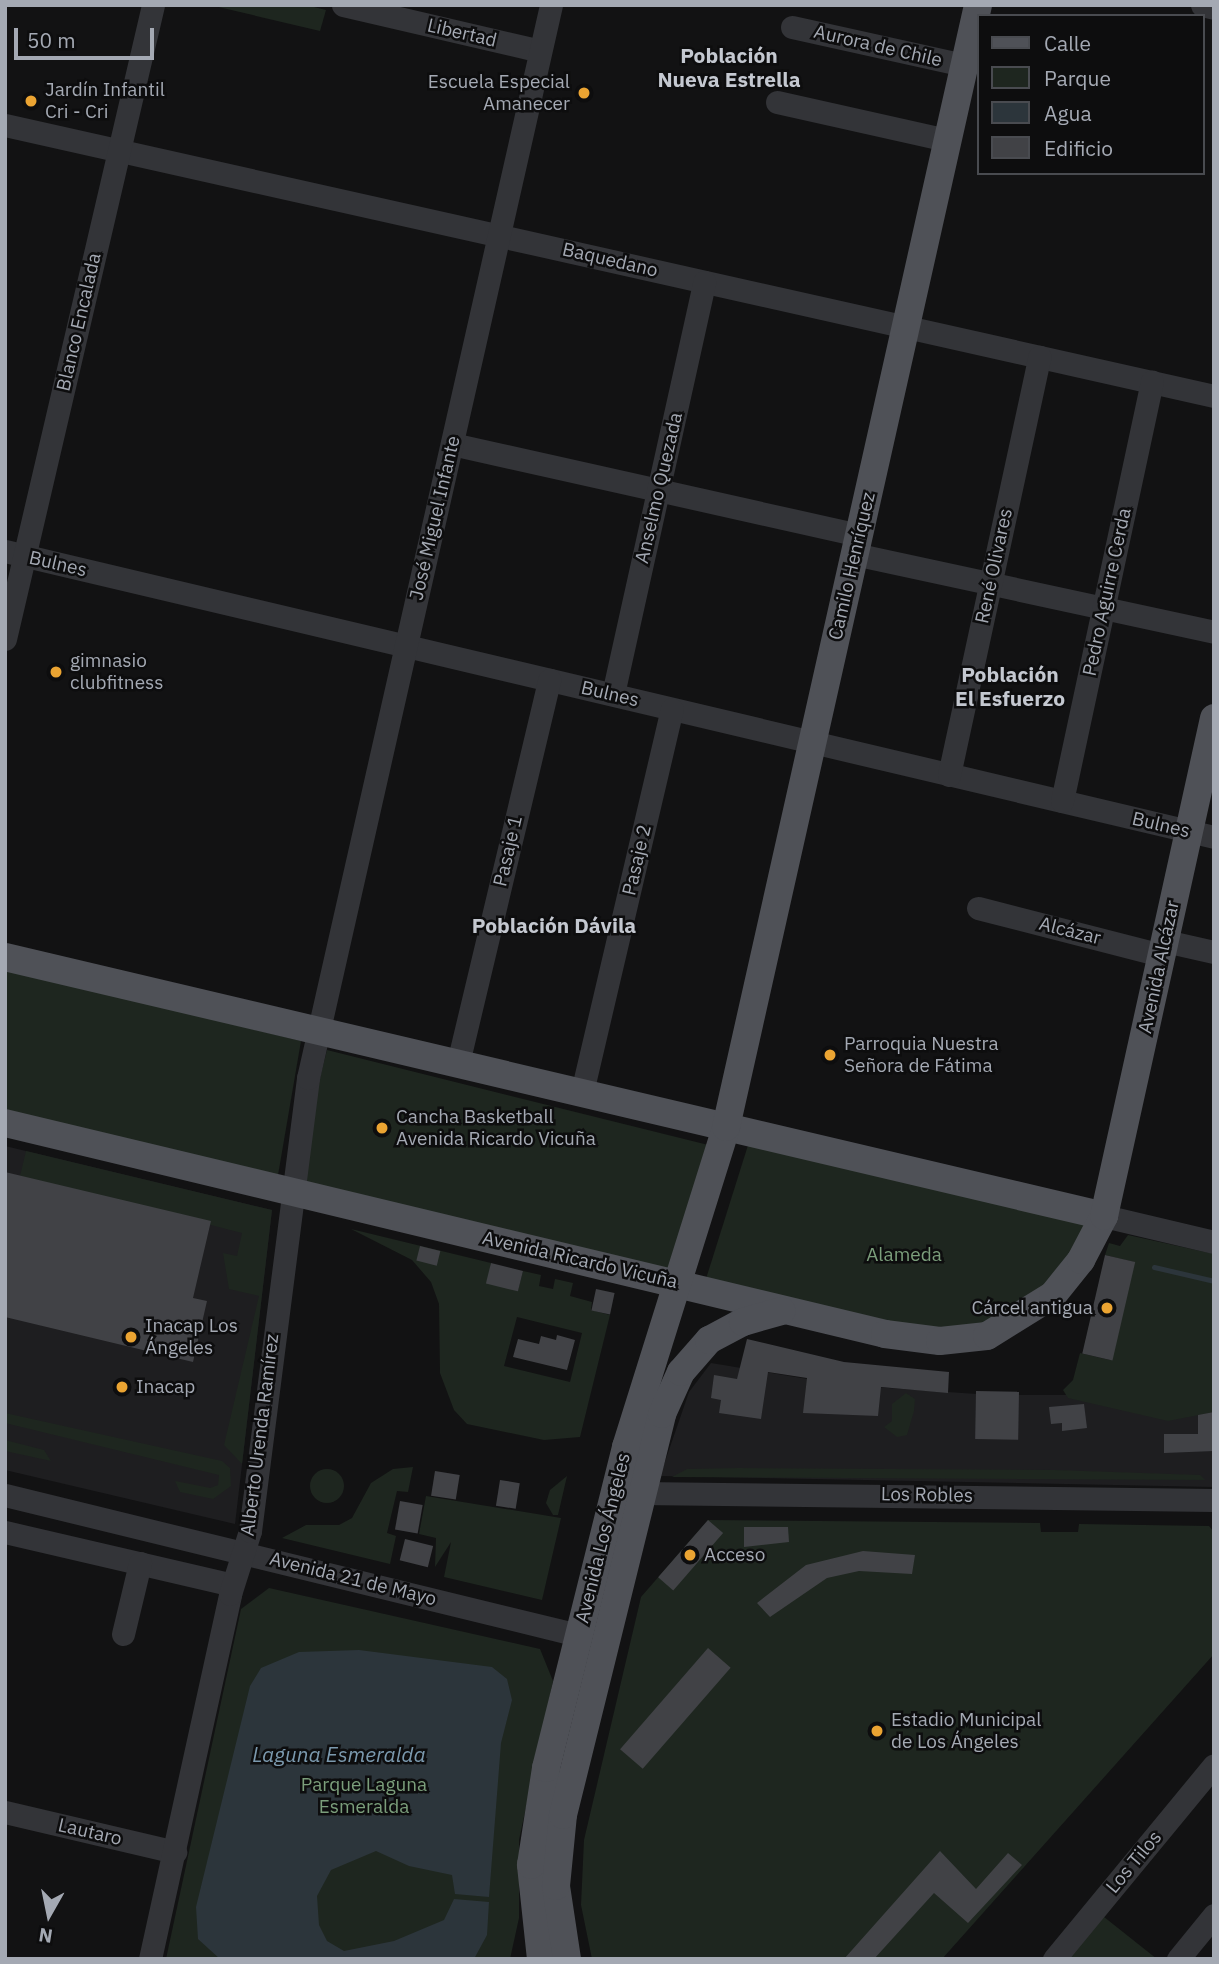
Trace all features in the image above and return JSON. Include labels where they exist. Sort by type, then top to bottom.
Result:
[{"type":"main road","name":"Camilo Henríquez","points":[[726,1126],[978,5]]},
{"type":"main road","name":"Avenida Alcázar","points":[[1104,1216],[1163,948],[1201,834],[1214,718]]},
{"type":"main road","points":[[5,957],[1104,1216]]},
{"type":"main road","name":"Avenida Ricardo Vicuña","points":[[5,1123],[914,1340],[987,1336],[1053,1295],[1081,1260],[1104,1216]]},
{"type":"main road","name":"Avenida Los Ángeles","points":[[541,1959],[531,1906],[534,1835],[578,1635],[676,1283],[726,1126]]},
{"type":"main road","name":"Avenida Los Ángeles","points":[[568,1959],[556,1886],[563,1815],[640,1493],[667,1399],[690,1360],[730,1327],[786,1311]]},
{"type":"street","name":"Blanco Encalada","points":[[5,639],[15,554],[119,150],[153,5]]},
{"type":"street","name":"Libertad","points":[[343,5],[540,51]]},
{"type":"street","name":"José Miguel Infante","points":[[318,1030],[551,5]]},
{"type":"street","points":[[1202,5],[1214,8]]},
{"type":"street","name":"Aurora de Chile","points":[[792,27],[964,65]]},
{"type":"street","points":[[777,102],[947,140]]},
{"type":"street","name":"Baquedano","points":[[5,125],[1214,396]]},
{"type":"street","name":"Anselmo Quezada","points":[[613,694],[705,282]]},
{"type":"street","name":"René Olivares","points":[[949,775],[1039,357]]},
{"type":"street","name":"Pedro Aguirre Cerda","points":[[1062,802],[1152,382]]},
{"type":"street","points":[[452,444],[658,490],[990,583],[1214,632]]},
{"type":"street","name":"Bulnes","points":[[15,554],[1201,834]]},
{"type":"street","name":"Pasaje 1","points":[[458,1063],[549,680]]},
{"type":"street","name":"Pasaje 2","points":[[582,1092],[672,709]]},
{"type":"street","name":"Alcázar","points":[[978,908],[1163,948],[1214,952]]},
{"type":"street","name":"Alberto Urenda Ramírez","points":[[150,1959],[232,1585],[250,1531],[290,1190],[318,1030]]},
{"type":"street","points":[[1104,1216],[1214,1242]]},
{"type":"street","name":"Los Robles","points":[[640,1493],[1214,1500]]},
{"type":"street","name":"Avenida 21 de Mayo","points":[[5,1496],[578,1635]]},
{"type":"street","points":[[5,1532],[232,1585]]},
{"type":"street","points":[[169,1570],[177,1556],[177,1536]]},
{"type":"street","points":[[123,1634],[140,1563]]},
{"type":"street","name":"Los Tilos","points":[[1054,1959],[1214,1765]]},
{"type":"street","name":"Lautaro","points":[[5,1812],[175,1852]]},
{"type":"street","points":[[1178,1959],[1214,1915]]},
{"type":"shaded area","name":"Inacap Los Ángeles","points":[[5,1146],[272,1210],[235,1524],[5,1470]]},
{"type":"shaded area","points":[[711,1363],[844,1385],[992,1395],[1105,1395],[1214,1371],[1214,1487],[660,1476],[689,1392]]},
{"type":"green space","points":[[210,5],[306,5],[326,10],[320,31]]},
{"type":"green space","points":[[5,969],[301,1041],[277,1181],[5,1117]]},
{"type":"green space","points":[[327,1050],[707,1145],[674,1280],[293,1185]]},
{"type":"green space","name":"Alameda","points":[[749,1142],[1089,1222],[1068,1262],[1016,1313],[941,1335],[705,1282]]},
{"type":"green space","points":[[26,1151],[272,1210],[242,1464],[224,1445],[259,1296],[229,1289],[223,1253],[237,1256],[242,1233],[20,1176]]},
{"type":"green space","points":[[351,1229],[491,1263],[489,1283],[518,1290],[523,1271],[541,1275],[539,1286],[553,1289],[555,1279],[573,1283],[570,1296],[592,1302],[591,1310],[610,1315],[580,1437],[544,1440],[467,1424],[454,1410],[440,1373],[439,1304],[431,1282],[412,1260]],"holes":[[[517,1317],[582,1333],[570,1382],[504,1366]]]},
{"type":"green space","points":[[1128,1235],[1214,1254],[1214,1412],[1168,1421],[1068,1398],[1063,1390],[1073,1380],[1080,1353],[1110,1360],[1134,1262],[1105,1255],[1109,1243],[1120,1246]]},
{"type":"green space","points":[[906,1393],[915,1399],[914,1411],[907,1435],[897,1437],[884,1427],[892,1421],[892,1404]]},
{"type":"green space","points":[[5,1413],[222,1461],[230,1468],[231,1486],[213,1499],[180,1492],[175,1481],[210,1488],[218,1485],[219,1475],[5,1423]]},
{"type":"green space","points":[[5,1440],[44,1450],[51,1461],[5,1451]]},
{"type":"green space","points":[[413,1467],[408,1492],[397,1491],[387,1533],[396,1536],[390,1564],[282,1538],[306,1525],[339,1525],[352,1518],[371,1483],[393,1469]]},
{"type":"green space","points":[[327,1469],[339,1474],[344,1486],[339,1498],[327,1503],[315,1498],[310,1486],[315,1474]]},
{"type":"green space","points":[[687,1469],[1055,1470],[1200,1475],[1205,1480],[672,1477]]},
{"type":"green space","points":[[567,1476],[558,1515],[553,1515],[546,1503],[550,1490]]},
{"type":"green space","points":[[426,1496],[561,1518],[542,1600],[444,1577],[451,1542],[435,1567],[436,1538],[419,1534]]},
{"type":"green space","name":"Estadio Municipal de Los Ángeles","points":[[708,1520],[1040,1523],[1041,1532],[1078,1532],[1079,1524],[1209,1526],[1214,1532],[1214,1654],[942,1959],[592,1959],[581,1905],[584,1840],[641,1597]]},
{"type":"green space","name":"Laguna Esmeralda","points":[[269,1588],[540,1649],[553,1681],[519,1840],[519,1918],[510,1959],[166,1959],[241,1609]]},
{"type":"green space","points":[[1094,1909],[1157,1959],[1054,1959]]},
{"type":"water","name":"Laguna Esmeralda","points":[[359,1650],[492,1667],[507,1679],[512,1700],[501,1743],[489,1897],[455,1894],[452,1875],[409,1866],[376,1851],[331,1870],[317,1896],[319,1925],[327,1941],[344,1951],[394,1941],[444,1920],[454,1899],[489,1902],[487,1935],[474,1959],[220,1959],[198,1939],[196,1907],[250,1686],[261,1668],[299,1652]]},
{"type":"building","points":[[5,1172],[211,1221],[193,1298],[207,1301],[193,1362],[5,1317]]},
{"type":"building","points":[[420,1246],[440,1251],[437,1266],[416,1261]]},
{"type":"building","name":"Cárcel antigua","points":[[1105,1255],[1135,1262],[1112,1360],[1082,1353]]},
{"type":"building","points":[[491,1263],[523,1271],[518,1291],[486,1283]]},
{"type":"building","points":[[596,1289],[615,1293],[610,1314],[591,1311]]},
{"type":"building","points":[[557,1335],[575,1340],[567,1370],[513,1357],[518,1339],[539,1344],[541,1336],[556,1340]]},
{"type":"building","points":[[747,1339],[844,1362],[949,1372],[948,1393],[881,1387],[878,1416],[803,1413],[807,1378],[768,1372],[761,1419],[719,1413],[721,1400],[711,1398],[714,1375],[737,1379]]},
{"type":"building","points":[[976,1391],[1019,1392],[1018,1440],[975,1439]]},
{"type":"building","points":[[1084,1404],[1087,1428],[1062,1431],[1062,1423],[1051,1424],[1049,1407]]},
{"type":"building","points":[[1214,1412],[1214,1451],[1164,1453],[1164,1434],[1198,1434],[1198,1415]]},
{"type":"building","points":[[435,1471],[460,1475],[456,1500],[431,1496]]},
{"type":"building","points":[[500,1480],[520,1483],[516,1509],[496,1506]]},
{"type":"building","points":[[400,1501],[423,1505],[418,1534],[395,1530]]},
{"type":"building","name":"Acceso","points":[[708,1520],[723,1533],[673,1590],[658,1577]]},
{"type":"building","points":[[744,1527],[788,1527],[789,1542],[744,1547]]},
{"type":"building","points":[[405,1539],[433,1546],[428,1567],[400,1560]]},
{"type":"building","points":[[863,1551],[915,1555],[912,1574],[859,1571],[827,1578],[770,1617],[757,1603],[806,1565]]},
{"type":"building","points":[[708,1648],[731,1668],[643,1769],[620,1749]]},
{"type":"building","points":[[940,1851],[976,1889],[1008,1853],[1022,1865],[968,1923],[934,1893],[874,1959],[844,1959]]},
{"type":"waterway","points":[[1154,1267],[1214,1281]]},
{"type":"place","name":"Escuela Especial Amanecer","points":[[584,93]]},
{"type":"place","name":"Jardín Infantil Cri - Cri","points":[[31,101]]},
{"type":"place","name":"gimnasio clubfitness","points":[[56,672]]},
{"type":"place","name":"Parroquia Nuestra Señora de Fátima","points":[[830,1055]]},
{"type":"place","name":"Cancha Basketball Avenida Ricardo Vicuña","points":[[382,1128]]},
{"type":"place","name":"Cárcel antigua","points":[[1107,1308]]},
{"type":"place","name":"Inacap Los Ángeles","points":[[131,1337]]},
{"type":"place","name":"Inacap","points":[[122,1387]]},
{"type":"place","name":"Acceso","points":[[690,1555]]},
{"type":"place","name":"Estadio Municipal de Los Ángeles","points":[[877,1731]]},
{"type":"district","name":"Población Nueva Estrella","points":[[729,67]]},
{"type":"district","name":"Población El Esfuerzo","points":[[1010,686]]},
{"type":"district","name":"Población Dávila","points":[[554,925]]},
{"type":"park label","name":"Parque Laguna Esmeralda","points":[[364,1796]]}]
